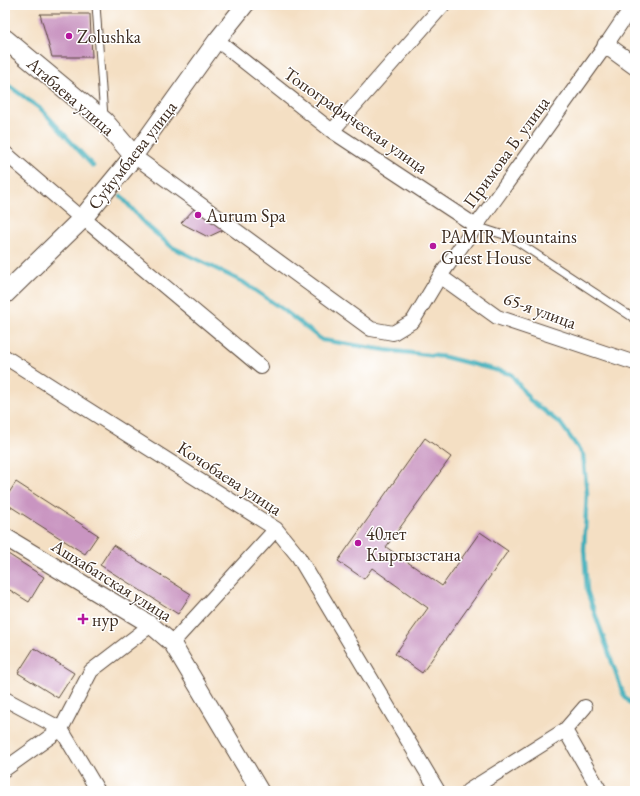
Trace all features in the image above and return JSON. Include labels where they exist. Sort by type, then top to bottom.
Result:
[{"type":"main road","name":"Атабаева улица","points":[[5,39],[104,121],[134,156]]},
{"type":"main road","name":"Суйумбаева улица","points":[[5,294],[83,219],[134,156]]},
{"type":"street","name":"Суйумбаева улица","points":[[134,156],[217,40],[245,5]]},
{"type":"street","points":[[332,131],[443,5]]},
{"type":"street","name":"Примова Б. улица","points":[[134,156],[371,329],[393,333],[413,321],[440,276],[606,45],[633,5]]},
{"type":"street","name":"Топографическая улица","points":[[217,40],[332,131],[476,226]]},
{"type":"street","points":[[606,45],[635,66]]},
{"type":"street","points":[[5,153],[261,367]]},
{"type":"street","name":"65-я улица","points":[[440,276],[497,317],[635,363]]},
{"type":"street","name":"Кочобаева улица","points":[[5,357],[276,529],[298,556],[438,791]]},
{"type":"street","points":[[172,643],[276,529]]},
{"type":"street","name":"Ашхабатская улица","points":[[5,537],[151,625],[172,643],[260,791]]},
{"type":"street","points":[[5,769],[61,729],[91,670],[151,625]]},
{"type":"street","points":[[5,699],[61,729],[98,791]]},
{"type":"street","points":[[468,791],[565,730],[585,707]]},
{"type":"street","points":[[565,730],[600,791]]},
{"type":"lane","points":[[96,5],[104,121]]},
{"type":"lane","points":[[476,226],[510,237],[635,319]]},
{"type":"building","name":"Zolushka","points":[[40,14],[90,14],[92,57],[52,57]]},
{"type":"building","name":"Aurum Spa","points":[[196,207],[225,229],[208,237],[181,223]]},
{"type":"building","points":[[425,438],[451,457],[386,547],[442,586],[480,532],[508,551],[422,673],[395,654],[428,608],[372,568],[364,579],[338,561]]},
{"type":"building","points":[[16,482],[98,535],[85,554],[5,503],[5,499]]},
{"type":"building","points":[[113,545],[191,594],[178,614],[100,565]]},
{"type":"building","points":[[8,554],[44,577],[29,602],[5,587],[5,558]]},
{"type":"building","points":[[34,648],[74,673],[58,698],[18,673]]},
{"type":"waterway","points":[[5,83],[42,110],[93,166]]},
{"type":"waterway","points":[[121,196],[145,224],[172,247],[243,282],[285,311],[322,340],[385,350],[445,357],[511,374],[530,400],[561,424],[583,455],[587,493],[584,549],[587,591],[624,696],[635,708]]},
{"type":"place","name":"Zolushka","points":[[69,36]]},
{"type":"place","name":"Aurum Spa","points":[[198,215]]},
{"type":"place","name":"PAMIR Mountains Guest House","points":[[433,246]]},
{"type":"place","name":"40лет Кыргызстана","points":[[358,543]]},
{"type":"place","name":"нур","points":[[83,619]]}]
